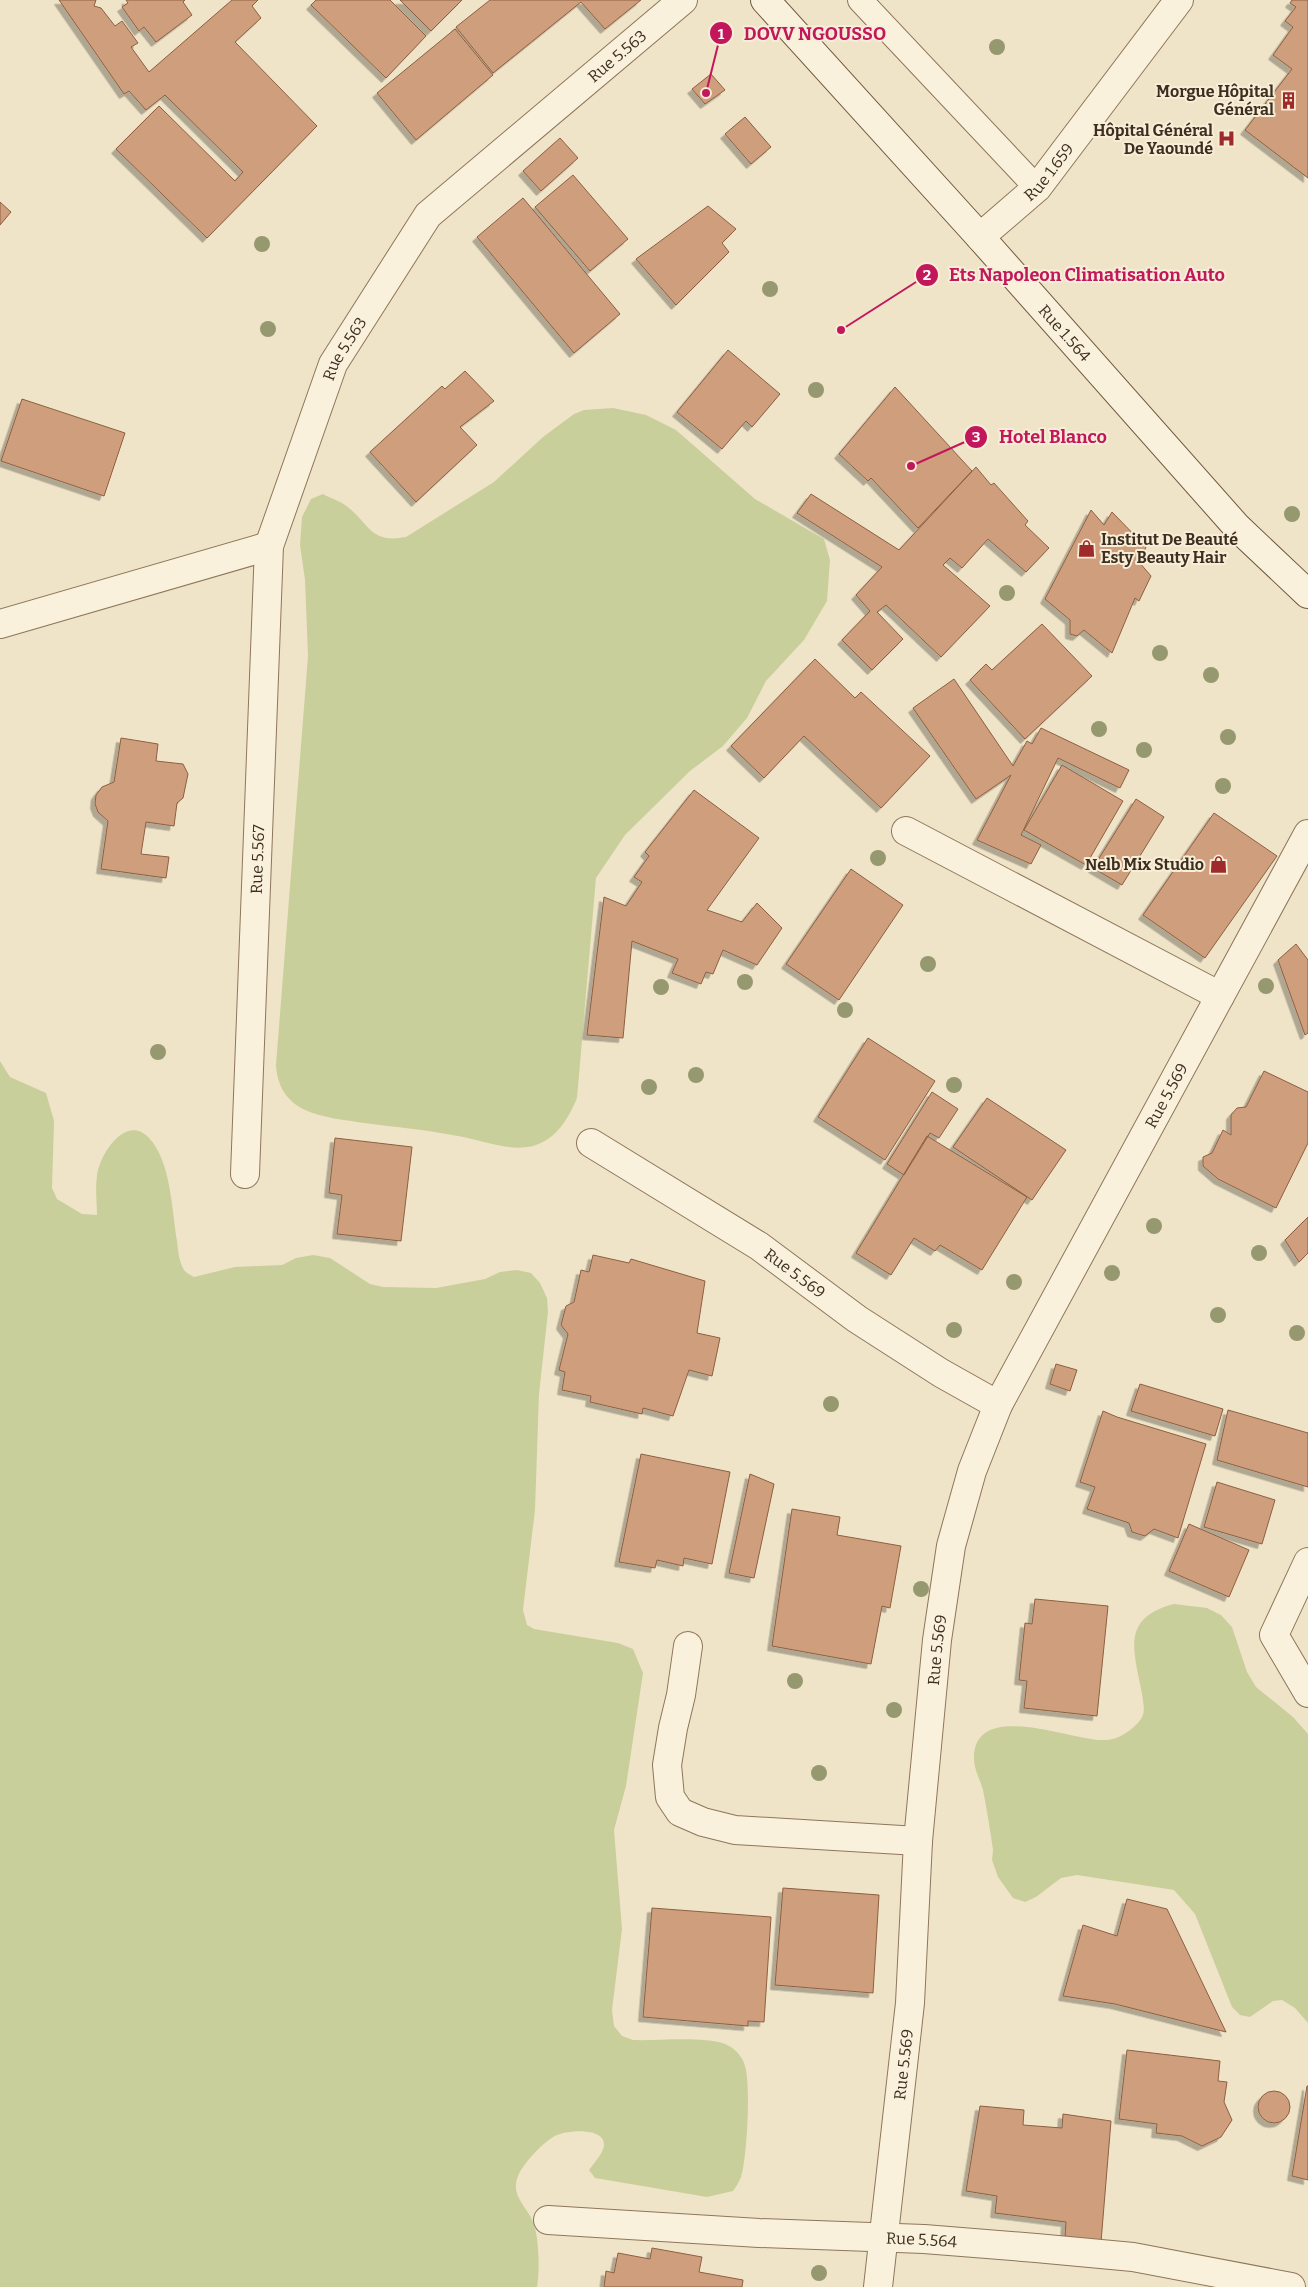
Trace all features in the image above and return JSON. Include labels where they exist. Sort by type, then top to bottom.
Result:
[{"type":"street","name":"Rue 5.563","points":[[269,546],[333,364],[428,215],[683,0]]},
{"type":"street","name":"Rue 1.564","points":[[765,0],[980,237],[1237,527],[1308,594]]},
{"type":"street","name":"Rue 1.659","points":[[980,237],[1037,188],[1179,0]]},
{"type":"street","points":[[0,624],[269,546]]},
{"type":"street","name":"Rue 5.567","points":[[245,1174],[269,546]]},
{"type":"street","points":[[906,830],[1220,996]]},
{"type":"street","name":"Rue 5.569","points":[[878,2287],[910,2003],[918,1841],[937,1640],[951,1546],[972,1471],[998,1405],[1308,834]]},
{"type":"street","name":"Rue 5.569","points":[[591,1143],[759,1246],[857,1319],[941,1373],[998,1405]]},
{"type":"street","points":[[1308,1562],[1274,1635],[1308,1693]]},
{"type":"street","points":[[688,1646],[681,1696],[672,1728],[667,1765],[670,1797],[680,1812],[703,1822],[735,1830],[918,1841]]},
{"type":"street","name":"Rue 5.564","points":[[548,2220],[759,2234],[990,2244],[1133,2257],[1290,2287]]},
{"type":"lane","points":[[860,0],[1037,188]]},
{"type":"green space","points":[[613,408],[646,415],[676,430],[755,499],[824,539],[830,560],[827,601],[804,640],[766,681],[747,718],[723,746],[690,771],[625,835],[596,878],[577,1098],[565,1121],[555,1133],[533,1146],[514,1148],[423,1130],[334,1118],[305,1110],[293,1102],[284,1092],[278,1079],[276,1065],[308,656],[305,580],[300,545],[302,517],[311,499],[323,494],[345,505],[377,535],[394,538],[406,537],[494,482],[543,437],[574,414],[584,410]]},
{"type":"green space","points":[[0,1061],[10,1077],[46,1093],[54,1121],[52,1188],[57,1199],[82,1214],[97,1215],[96,1186],[99,1167],[108,1148],[115,1140],[131,1130],[140,1132],[149,1138],[162,1160],[166,1173],[181,1263],[185,1271],[194,1277],[235,1267],[282,1265],[296,1258],[313,1255],[330,1258],[370,1284],[383,1287],[436,1288],[485,1279],[500,1272],[517,1270],[531,1273],[540,1283],[547,1298],[548,1312],[539,1394],[535,1510],[523,1610],[527,1625],[534,1629],[618,1643],[633,1649],[643,1673],[626,1786],[614,1830],[622,1929],[612,2010],[614,2026],[622,2036],[633,2040],[704,2040],[728,2045],[740,2056],[747,2075],[748,2122],[743,2168],[740,2179],[733,2191],[707,2197],[595,2178],[589,2170],[604,2148],[603,2140],[598,2135],[590,2132],[569,2132],[553,2137],[544,2144],[527,2161],[517,2178],[516,2186],[519,2198],[530,2215],[537,2236],[539,2264],[537,2287],[0,2287]]},
{"type":"green space","points":[[1174,1604],[1207,1608],[1221,1615],[1232,1627],[1247,1672],[1256,1687],[1293,1717],[1308,1734],[1308,2023],[1295,2008],[1282,2000],[1273,2001],[1250,2017],[1240,2015],[1232,2007],[1195,1914],[1174,1890],[1077,1875],[1061,1878],[1036,1897],[1025,1902],[1013,1898],[998,1877],[992,1860],[993,1850],[986,1805],[974,1762],[978,1740],[990,1730],[1006,1726],[1047,1730],[1102,1740],[1119,1737],[1129,1731],[1141,1719],[1144,1710],[1134,1650],[1138,1627],[1145,1618],[1157,1610]]},
{"type":"building","points":[[59,0],[96,0],[94,6],[101,8],[115,26],[122,21],[138,43],[131,47],[149,72],[232,0],[258,0],[252,6],[261,18],[235,42],[317,126],[207,238],[116,149],[159,106],[235,181],[243,172],[165,95],[146,110],[129,91],[124,94]]},
{"type":"building","points":[[126,0],[185,0],[183,2],[192,15],[156,42],[144,27],[139,31],[122,7],[128,3]]},
{"type":"building","points":[[316,0],[390,0],[426,36],[386,78],[311,5]]},
{"type":"building","points":[[400,0],[462,0],[431,31]]},
{"type":"building","points":[[490,0],[641,0],[605,29],[581,2],[493,73],[456,27]]},
{"type":"building","name":"Morgue Hôpital Général","points":[[1292,0],[1308,0],[1308,178],[1245,130],[1292,69],[1273,55],[1293,27],[1285,21],[1296,7],[1290,3]]},
{"type":"building","points":[[455,29],[493,75],[416,140],[377,93]]},
{"type":"building","points":[[711,74],[725,90],[705,104],[692,89]]},
{"type":"building","points":[[745,117],[771,147],[751,164],[725,134]]},
{"type":"building","points":[[560,138],[578,158],[541,191],[523,171]]},
{"type":"building","points":[[573,175],[628,239],[590,271],[535,207]]},
{"type":"building","points":[[523,198],[620,314],[574,353],[477,237]]},
{"type":"building","points":[[0,202],[11,212],[0,225]]},
{"type":"building","points":[[708,206],[736,229],[722,243],[729,252],[676,305],[636,259]]},
{"type":"building","points":[[728,350],[780,394],[752,427],[746,421],[722,449],[677,412]]},
{"type":"building","points":[[465,371],[494,401],[460,427],[477,445],[416,502],[370,452],[442,386],[445,389]]},
{"type":"building","points":[[895,387],[972,471],[918,528],[871,478],[868,481],[839,454]]},
{"type":"building","points":[[22,399],[125,433],[104,496],[1,461]]},
{"type":"building","points":[[976,467],[991,485],[994,483],[1028,521],[1025,525],[1049,548],[1026,572],[988,539],[962,568],[950,558],[943,565],[990,606],[941,657],[886,605],[877,612],[903,639],[872,670],[842,640],[870,611],[856,595],[882,567],[797,513],[811,494],[899,550]]},
{"type":"building","points":[[1091,510],[1104,525],[1112,512],[1146,547],[1139,562],[1151,576],[1139,601],[1135,598],[1112,653],[1084,630],[1077,636],[1070,634],[1070,620],[1045,599]]},
{"type":"building","points":[[1042,624],[1092,676],[1025,739],[970,680],[986,664],[992,670]]},
{"type":"building","points":[[815,659],[855,698],[861,692],[930,756],[881,808],[804,736],[764,778],[731,746]]},
{"type":"building","points":[[954,679],[1013,766],[1027,741],[1032,744],[1041,728],[1129,770],[1120,788],[1058,758],[1021,835],[1041,845],[1031,864],[977,840],[1011,775],[976,799],[913,708]]},
{"type":"building","points":[[121,738],[158,744],[156,761],[183,764],[188,774],[183,798],[177,803],[174,826],[146,822],[141,854],[169,857],[166,878],[101,869],[108,821],[98,812],[95,804],[96,795],[102,787],[114,782]]},
{"type":"building","points":[[1062,765],[1123,801],[1086,865],[1024,830]]},
{"type":"building","points":[[694,790],[759,838],[707,910],[742,922],[757,903],[782,928],[757,965],[723,950],[713,974],[706,972],[701,984],[672,973],[678,959],[632,941],[623,1038],[587,1035],[604,897],[626,906],[642,882],[634,877],[649,856],[645,852]]},
{"type":"building","points":[[1136,799],[1164,817],[1122,885],[1093,868]]},
{"type":"building","points":[[1214,813],[1277,856],[1205,958],[1143,915]]},
{"type":"building","points":[[851,869],[903,905],[839,1000],[786,964]]},
{"type":"building","points":[[1296,944],[1308,960],[1308,1033],[1305,1035],[1278,960]]},
{"type":"building","points":[[868,1038],[935,1081],[885,1160],[818,1117]]},
{"type":"building","points":[[1264,1071],[1308,1092],[1308,1143],[1276,1208],[1218,1179],[1203,1166],[1203,1157],[1212,1153],[1223,1130],[1231,1135],[1231,1115],[1237,1108],[1246,1107]]},
{"type":"building","points":[[932,1092],[958,1109],[939,1138],[930,1133],[904,1175],[887,1164]]},
{"type":"building","points":[[987,1098],[1066,1150],[1032,1200],[953,1147]]},
{"type":"building","points":[[927,1136],[1027,1197],[982,1270],[940,1245],[935,1251],[914,1238],[891,1275],[856,1253]]},
{"type":"building","points":[[335,1138],[412,1147],[401,1241],[337,1234],[342,1195],[329,1193]]},
{"type":"building","points":[[1308,1217],[1308,1253],[1299,1262],[1285,1240]]},
{"type":"building","points":[[593,1255],[629,1263],[631,1259],[705,1281],[697,1333],[720,1338],[712,1376],[689,1370],[673,1416],[643,1408],[642,1414],[590,1402],[591,1396],[562,1390],[565,1372],[559,1370],[568,1334],[561,1325],[566,1306],[574,1302],[581,1270],[589,1272]]},
{"type":"building","points":[[1056,1364],[1077,1370],[1070,1391],[1050,1384]]},
{"type":"building","points":[[1140,1384],[1223,1409],[1215,1436],[1131,1411]]},
{"type":"building","points":[[1228,1410],[1308,1433],[1308,1487],[1217,1460]]},
{"type":"building","points":[[1103,1411],[1206,1444],[1178,1538],[1154,1529],[1145,1536],[1132,1532],[1129,1523],[1087,1509],[1095,1487],[1080,1482]]},
{"type":"building","points":[[641,1454],[730,1472],[712,1564],[684,1558],[683,1566],[657,1560],[655,1568],[619,1562]]},
{"type":"building","points":[[750,1474],[774,1484],[754,1578],[729,1573]]},
{"type":"building","points":[[1217,1482],[1275,1500],[1262,1544],[1204,1527]]},
{"type":"building","points":[[792,1509],[840,1517],[837,1535],[901,1546],[890,1608],[882,1606],[871,1664],[772,1646]]},
{"type":"building","points":[[1189,1524],[1249,1550],[1229,1597],[1169,1571]]},
{"type":"building","points":[[1035,1599],[1108,1606],[1097,1716],[1024,1708],[1027,1681],[1019,1680],[1025,1623],[1032,1624]]},
{"type":"building","points":[[783,1888],[879,1895],[873,1993],[775,1985]]},
{"type":"building","points":[[1127,1899],[1167,1909],[1226,2032],[1115,2004],[1063,1996],[1083,1925],[1117,1936]]},
{"type":"building","points":[[652,1908],[771,1917],[764,2022],[748,2021],[748,2026],[643,2017]]},
{"type":"building","points":[[1127,2050],[1220,2061],[1218,2081],[1227,2082],[1224,2102],[1232,2120],[1221,2137],[1202,2146],[1182,2136],[1156,2133],[1157,2124],[1119,2119]]},
{"type":"building","points":[[1308,2086],[1308,2180],[1292,2176]]},
{"type":"building","points":[[1274,2091],[1280,2092],[1285,2096],[1289,2101],[1289,2113],[1285,2118],[1280,2122],[1274,2123],[1268,2122],[1263,2118],[1259,2113],[1258,2107],[1259,2101],[1263,2096],[1268,2092]]},
{"type":"building","points":[[980,2106],[1024,2110],[1023,2125],[1062,2128],[1063,2114],[1111,2121],[1101,2242],[1065,2236],[1066,2222],[995,2213],[997,2196],[966,2191]]},
{"type":"building","points":[[652,2248],[702,2257],[699,2272],[743,2280],[742,2287],[604,2287],[606,2271],[614,2273],[618,2253],[650,2259]]},
{"type":"place","name":"DOVV NGOUSSO","points":[[706,93]]},
{"type":"place","name":"Morgue Hôpital Général","points":[[1288,100]]},
{"type":"place","name":"Hôpital Général De Yaoundé","points":[[1227,139]]},
{"type":"place","name":"Ets Napoleon Climatisation Auto","points":[[841,330]]},
{"type":"place","name":"Hotel Blanco","points":[[911,466]]},
{"type":"place","name":"Institut De Beauté Esty Beauty Hair","points":[[1087,548]]},
{"type":"place","name":"Nelb Mix Studio","points":[[1218,864]]}]
